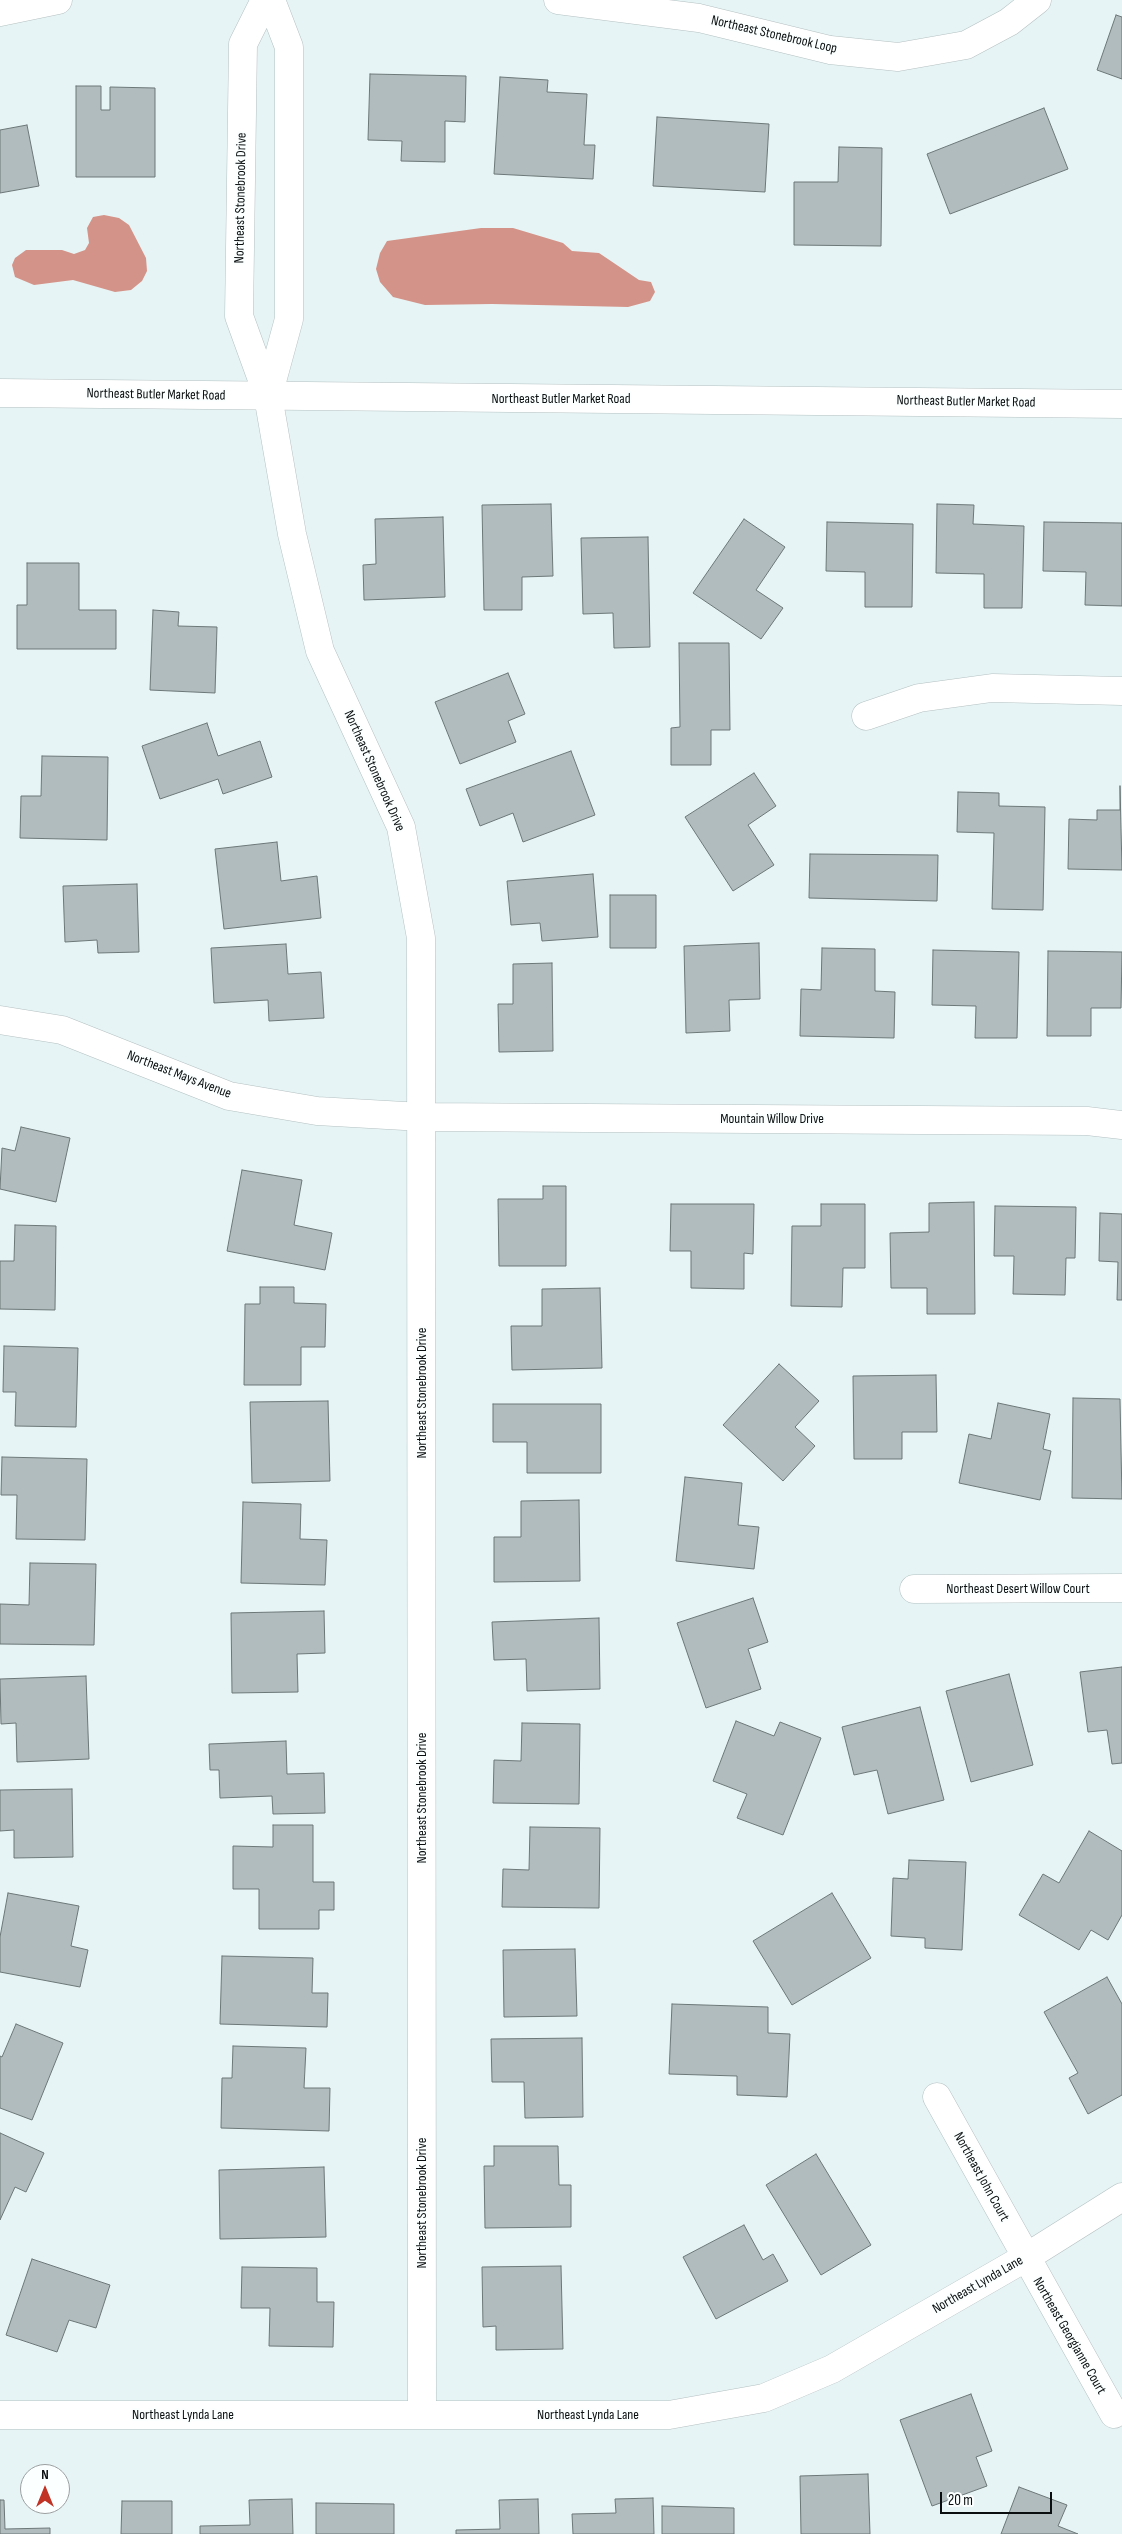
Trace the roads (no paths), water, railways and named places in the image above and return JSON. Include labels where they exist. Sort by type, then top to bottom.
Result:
[{"type":"street","points":[[0,12],[58,0]]},
{"type":"street","name":"Northeast Stonebrook Drive","points":[[265,0],[244,44],[239,316],[268,396],[292,534],[320,651],[401,826],[422,938],[422,2415]]},
{"type":"street","name":"Northeast Stonebrook Drive","points":[[268,396],[289,319],[289,47],[271,0]]},
{"type":"street","name":"Northeast Stonebrook Loop","points":[[558,0],[699,18],[830,50],[898,57],[966,45],[1009,22],[1037,0]]},
{"type":"street","name":"Northeast Butler Market Road","points":[[0,393],[1122,404]]},
{"type":"street","points":[[866,716],[919,698],[992,688],[1122,691]]},
{"type":"street","name":"Northeast Mays Avenue","points":[[0,1020],[62,1030],[228,1096],[317,1111],[422,1117]]},
{"type":"street","name":"Mountain Willow Drive","points":[[422,1117],[1087,1121],[1122,1125]]},
{"type":"street","name":"Northeast Desert Willow Court","points":[[914,1590],[1122,1588]]},
{"type":"street","name":"Northeast John Court","points":[[937,2097],[1025,2258]]},
{"type":"street","name":"Northeast Lynda Lane","points":[[0,2415],[669,2415],[764,2398],[832,2369],[1025,2258],[1122,2197]]},
{"type":"street","name":"Northeast Georgianne Court","points":[[1025,2258],[1114,2414]]}]
